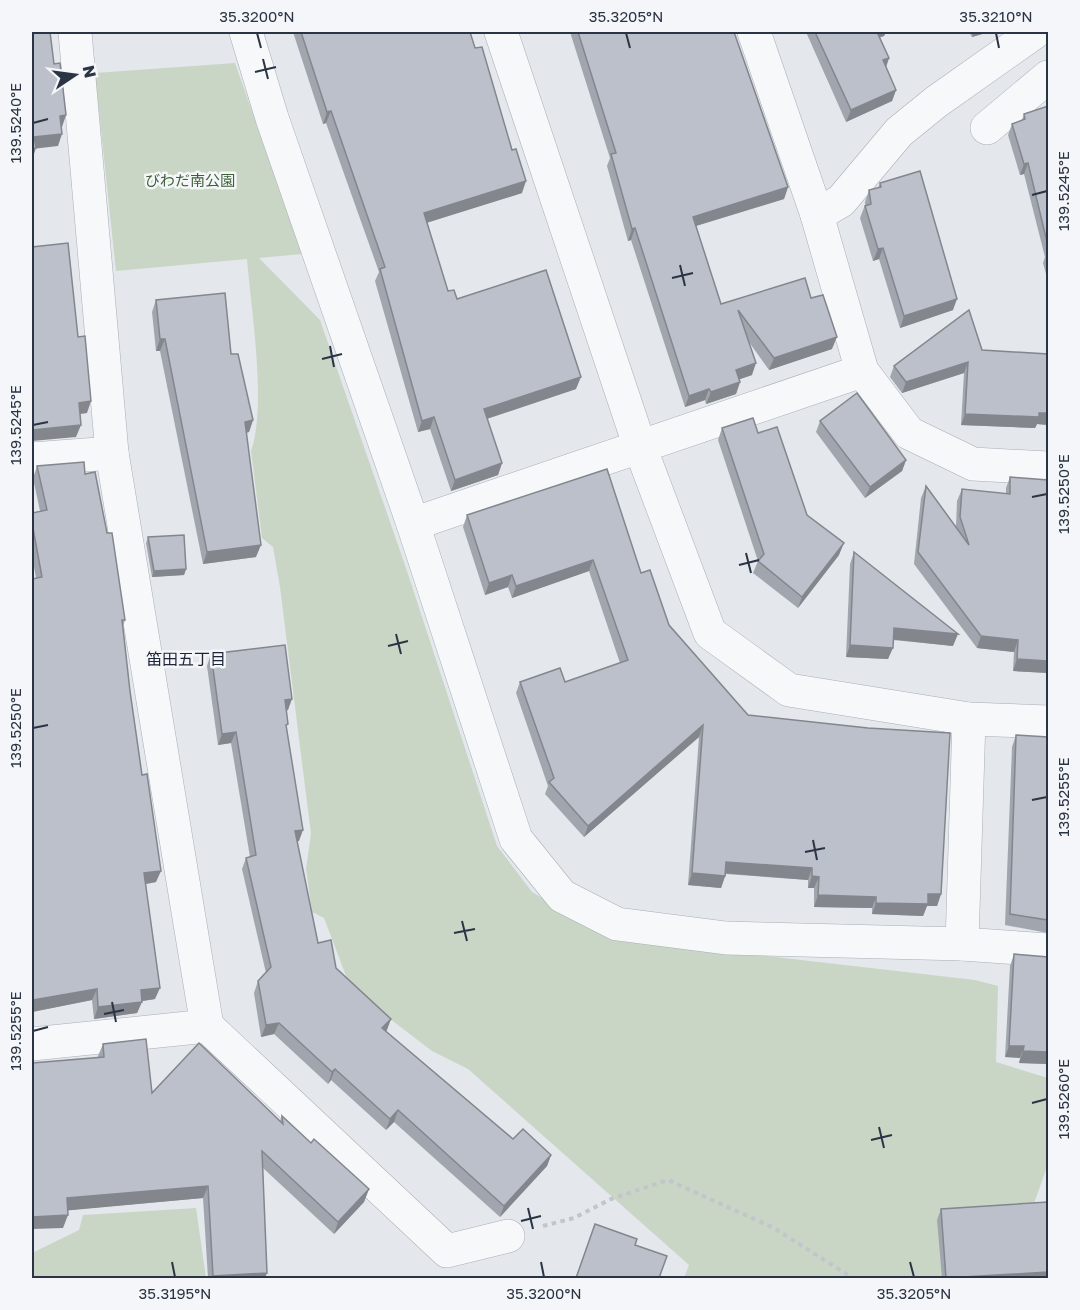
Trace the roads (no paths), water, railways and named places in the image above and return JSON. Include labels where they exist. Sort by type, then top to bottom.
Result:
[{"type":"street","points":[[75,32],[112,453],[207,1026],[447,1251],[508,1236]]},
{"type":"street","points":[[246,32],[272,118],[413,524],[516,839],[562,896],[617,924],[726,938],[962,944],[1048,950]]},
{"type":"street","points":[[501,32],[640,447],[710,633],[789,690],[969,719],[1048,722]]},
{"type":"street","points":[[754,32],[817,215],[862,371],[909,433],[973,464],[1048,468]]},
{"type":"street","points":[[817,215],[841,201],[899,132],[936,102],[1035,32]]},
{"type":"street","points":[[987,128],[1048,77]]},
{"type":"street","points":[[413,524],[862,371]]},
{"type":"street","points":[[32,459],[112,453]]},
{"type":"street","points":[[962,944],[969,719]]},
{"type":"street","points":[[32,1044],[207,1026]]},
{"type":"district","name":"笛田五丁目","points":[[186,659]]},
{"type":"park label","name":"びわだ南公園","points":[[190,181]]}]
